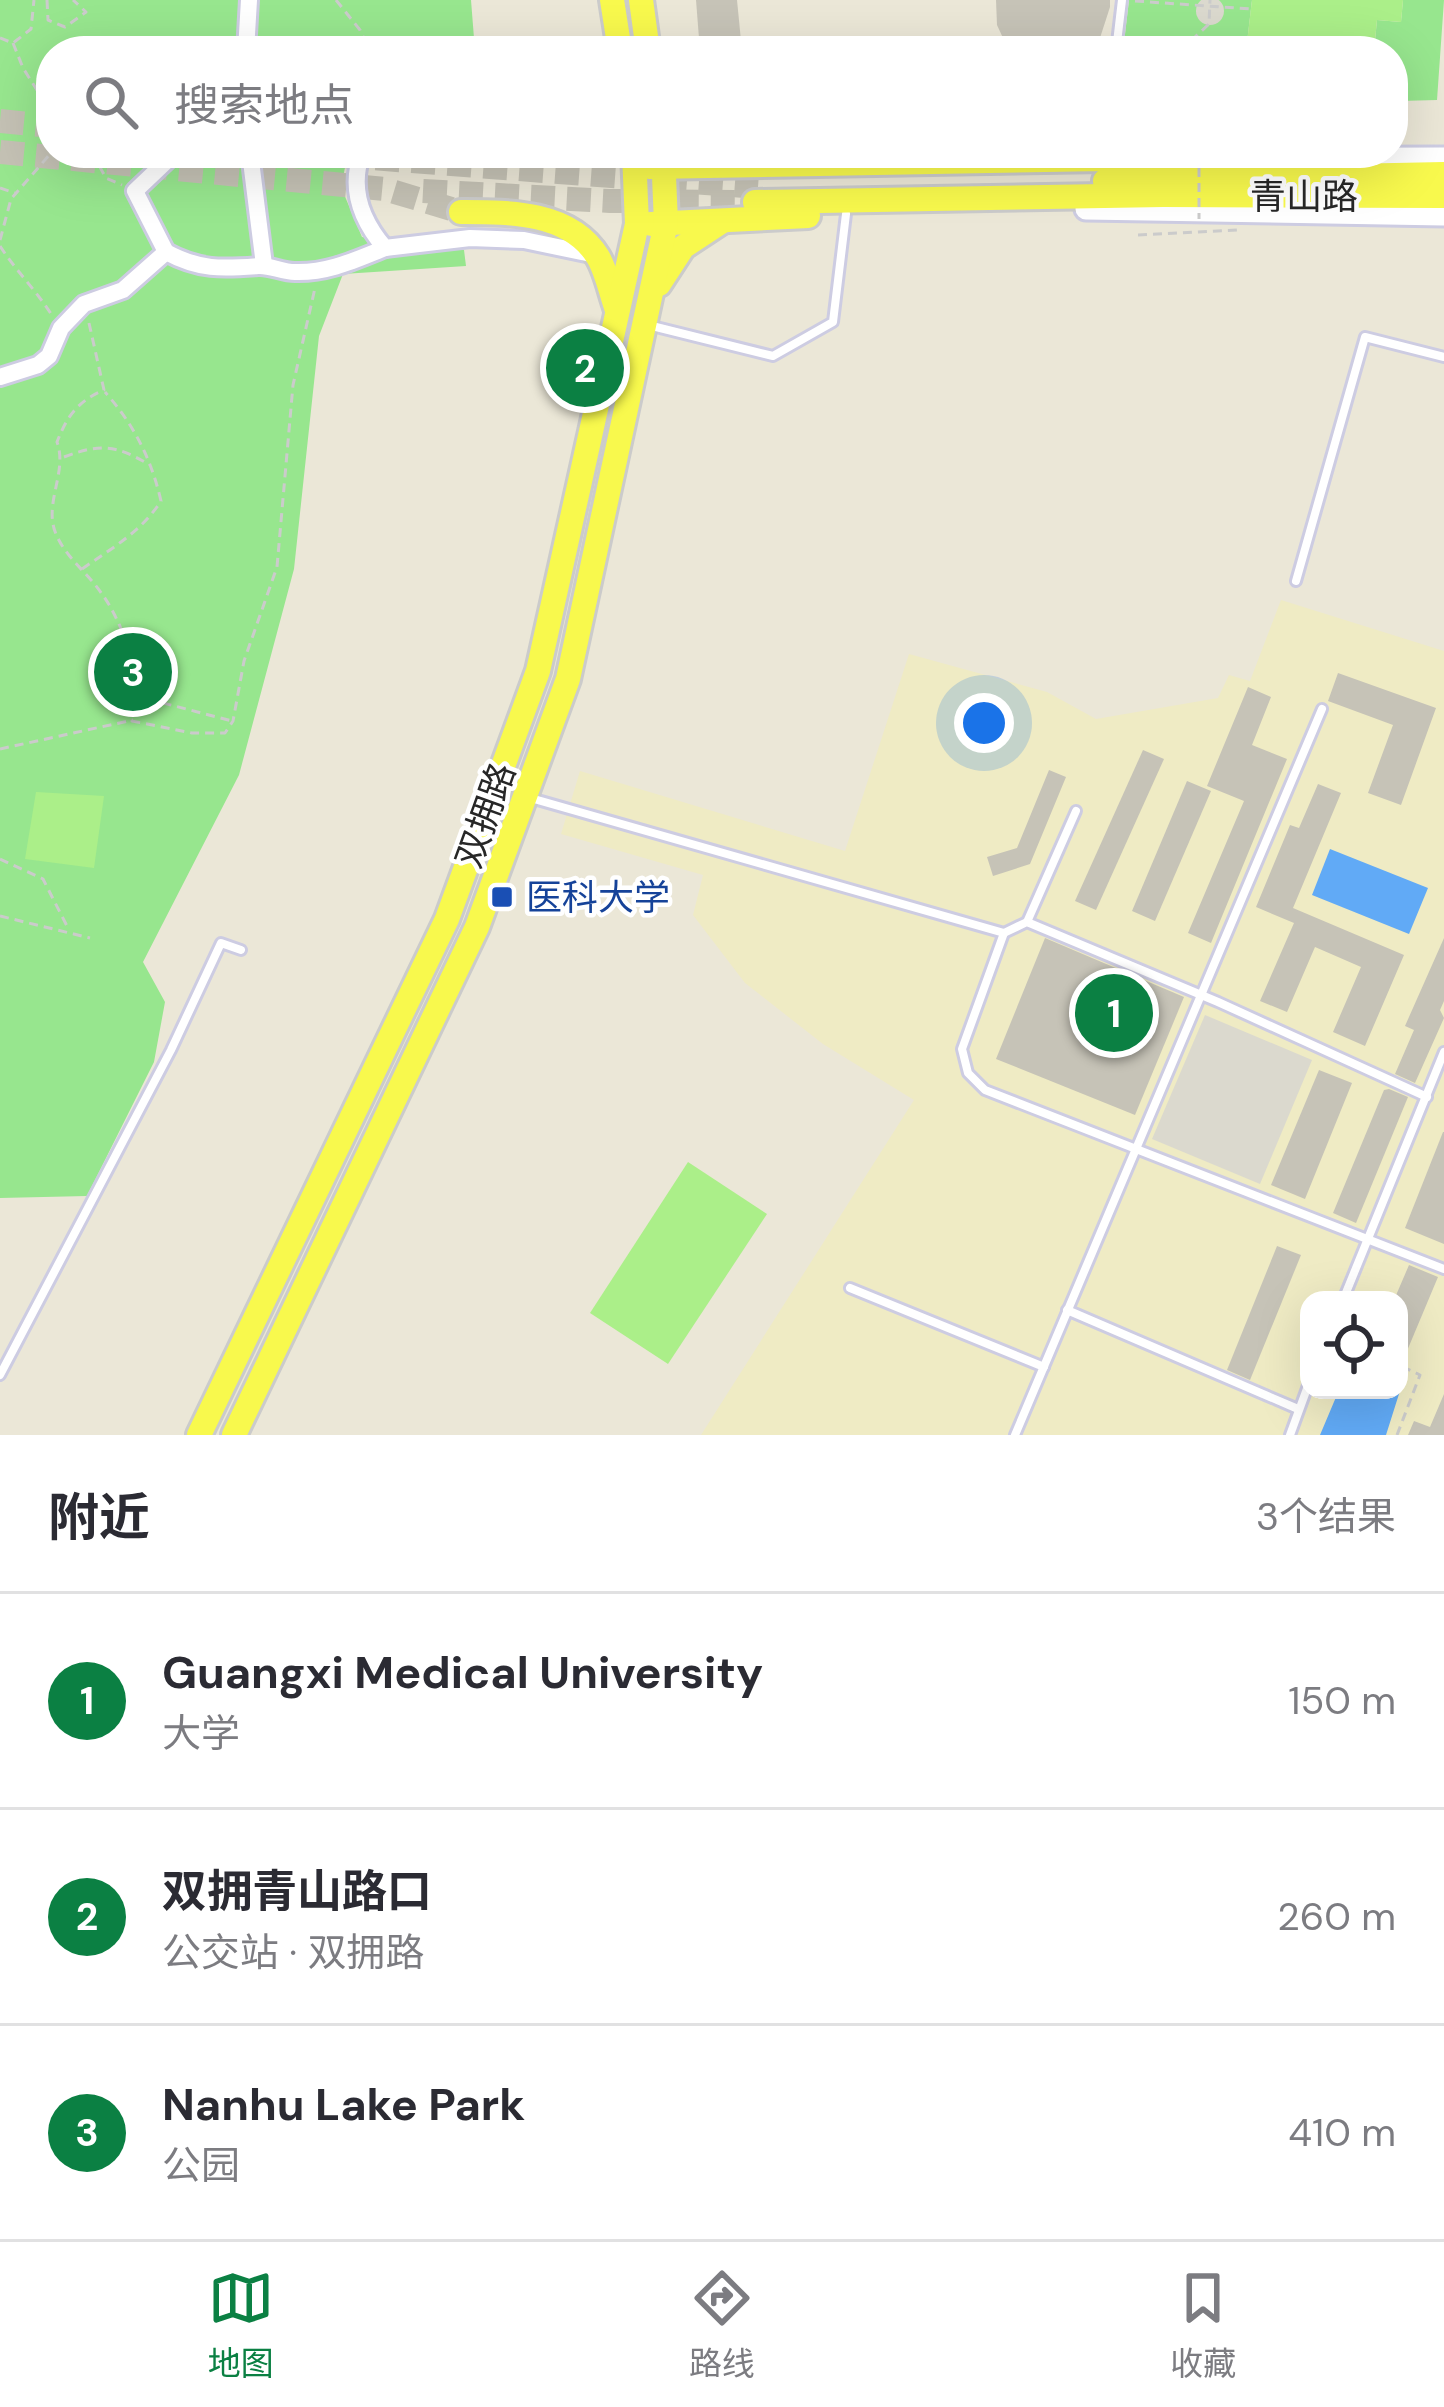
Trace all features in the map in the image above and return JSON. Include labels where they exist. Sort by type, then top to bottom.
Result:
[{"type":"main road","points":[[612,0],[618,36]]},
{"type":"main road","points":[[640,0],[646,36]]},
{"type":"main road","name":"双拥路","points":[[199,1435],[447,919],[538,670],[637,224],[635,168]]},
{"type":"main road","name":"双拥路","points":[[234,1435],[477,927],[568,679],[666,223],[664,168]]},
{"type":"main road","points":[[696,168],[756,185],[1156,187]]},
{"type":"main road","points":[[742,168],[756,185]]},
{"type":"main road","points":[[756,185],[959,168]]},
{"type":"main road","points":[[1124,168],[1156,187]]},
{"type":"main road","name":"青山路","points":[[1156,187],[1444,174]]},
{"type":"main road","points":[[637,224],[1086,209],[1156,187]]},
{"type":"main road","name":"青山路","points":[[1156,187],[1444,196]]},
{"type":"main road","points":[[461,212],[511,212],[562,225],[597,255],[619,314]]},
{"type":"main road","points":[[652,296],[683,248],[721,222]]},
{"type":"street","points":[[247,36],[249,0]]},
{"type":"street","points":[[1408,158],[1444,158]]},
{"type":"street","points":[[159,168],[135,190],[166,253],[188,264],[223,271],[264,265],[288,273],[320,272],[385,248],[470,238],[524,240],[597,255]]},
{"type":"street","points":[[252,168],[264,265]]},
{"type":"street","points":[[357,168],[361,206],[370,230],[385,248]]},
{"type":"street","points":[[1086,209],[1444,215]]},
{"type":"street","points":[[0,377],[38,365],[49,356],[61,328],[84,304],[122,290],[166,253]]},
{"type":"lane","points":[[1117,36],[1122,0]]},
{"type":"lane","points":[[646,324],[773,356],[832,322],[846,214]]},
{"type":"lane","points":[[1296,581],[1365,337],[1444,357]]},
{"type":"lane","points":[[1015,1435],[1322,709]]},
{"type":"lane","points":[[525,797],[1004,933],[1027,922],[1076,811]]},
{"type":"lane","points":[[1027,922],[1201,994],[1426,1097]]},
{"type":"lane","points":[[1004,933],[962,1049],[968,1073],[985,1090],[1444,1269]]},
{"type":"lane","points":[[0,1375],[172,1050],[221,943],[241,950]]},
{"type":"lane","points":[[1347,1291],[1444,1052]]},
{"type":"lane","points":[[850,1288],[1044,1367]]},
{"type":"lane","points":[[1067,1310],[1298,1409]]},
{"type":"lane","points":[[1290,1435],[1302,1399]]},
{"type":"path","points":[[14,43],[31,29],[34,0]]},
{"type":"path","points":[[49,0],[48,20],[65,27],[86,12],[73,0]]},
{"type":"path","points":[[336,0],[363,36]]},
{"type":"path","points":[[1122,0],[1251,9]]},
{"type":"path","points":[[1196,36],[1209,24],[1210,3]]},
{"type":"path","points":[[0,38],[14,43]]},
{"type":"path","points":[[14,43],[36,88]]},
{"type":"path","points":[[38,168],[16,193],[2,221],[0,243],[61,328]]},
{"type":"path","points":[[100,168],[106,178],[135,190]]},
{"type":"path","points":[[1199,168],[1199,219]]},
{"type":"path","points":[[0,188],[16,193]]},
{"type":"path","points":[[1138,235],[1238,230]]},
{"type":"path","points":[[0,748],[132,721],[192,733],[225,733],[233,721],[244,661],[277,567],[293,385],[320,272]]},
{"type":"path","points":[[82,569],[150,519],[161,501],[152,466],[124,415],[104,391],[84,304]]},
{"type":"path","points":[[104,391],[83,399],[66,419],[57,442],[62,458],[52,499],[54,531],[104,595],[146,698]]},
{"type":"path","points":[[62,458],[94,446],[118,449],[152,466]]},
{"type":"path","points":[[146,698],[233,721]]},
{"type":"path","points":[[132,721],[146,698]]},
{"type":"path","points":[[0,859],[43,879],[69,930]]},
{"type":"path","points":[[0,916],[90,938]]},
{"type":"path","points":[[1396,1435],[1420,1375],[1408,1369]]},
{"type":"shaded area","points":[[1203,-1],[1217,-1],[1223,16],[1215,24],[1205,24],[1197,16]]},
{"type":"shaded area","points":[[1281,600],[1444,651],[1444,1435],[701,1435],[914,1100],[823,1044],[745,983],[693,915],[703,875],[561,834],[580,771],[845,851],[909,654],[1047,692],[1096,719],[1218,698],[1229,675],[1250,681]]},
{"type":"shaded area","points":[[1205,1015],[1312,1060],[1260,1184],[1152,1139]]},
{"type":"green space","points":[[0,0],[471,0],[474,36],[36,36],[36,168],[345,168],[341,187],[362,237],[464,250],[466,266],[343,274],[319,336],[294,569],[239,775],[143,962],[165,1002],[154,1062],[87,1196],[0,1198]]},
{"type":"green space","points":[[1129,0],[1252,0],[1248,36],[1125,36]]},
{"type":"green space","points":[[1252,0],[1403,0],[1401,22],[1377,20],[1375,36],[1248,36]]},
{"type":"green space","points":[[1403,0],[1444,0],[1437,100],[1408,101],[1408,36],[1375,36],[1377,20],[1401,22]]},
{"type":"green space","points":[[36,792],[104,796],[94,868],[25,859]]},
{"type":"green space","points":[[688,1162],[767,1214],[668,1364],[590,1313]]},
{"type":"water","points":[[1330,849],[1428,888],[1409,934],[1312,895]]},
{"type":"water","points":[[1335,1399],[1397,1399],[1386,1435],[1320,1435]]},
{"type":"building","points":[[696,0],[737,0],[741,36],[699,36]]},
{"type":"building","points":[[996,0],[1110,0],[1101,36],[1002,36]]},
{"type":"building","points":[[1338,673],[1436,708],[1401,805],[1368,793],[1393,725],[1328,701]]},
{"type":"building","points":[[1248,687],[1271,697],[1252,745],[1287,759],[1211,943],[1188,933],[1244,801],[1207,786]]},
{"type":"building","points":[[1143,750],[1164,759],[1096,910],[1075,901]]},
{"type":"building","points":[[1049,770],[1066,777],[1030,864],[993,876],[987,857],[1017,848]]},
{"type":"building","points":[[1187,781],[1211,791],[1155,921],[1132,911]]},
{"type":"building","points":[[1318,784],[1341,793],[1293,908],[1404,955],[1365,1046],[1333,1032],[1361,967],[1315,947],[1287,1012],[1260,1001],[1294,923],[1256,907],[1290,825],[1299,828]]},
{"type":"building","points":[[1045,938],[1184,997],[1135,1115],[996,1059]]},
{"type":"building","points":[[1444,938],[1440,1010],[1444,1018],[1415,1083],[1395,1074],[1414,1030],[1405,1026]]},
{"type":"building","points":[[1319,1070],[1352,1083],[1305,1199],[1271,1185]]},
{"type":"building","points":[[1384,1090],[1408,1097],[1356,1223],[1333,1213]]},
{"type":"building","points":[[1444,1132],[1444,1244],[1405,1228]]},
{"type":"building","points":[[1277,1246],[1301,1255],[1250,1380],[1227,1370]]},
{"type":"building","points":[[1409,1265],[1438,1277],[1408,1349],[1408,1291],[1398,1291]]},
{"type":"building","points":[[1444,1394],[1444,1435],[1408,1435],[1414,1421],[1430,1427]]},
{"type":"tunnel","points":[[0,121],[36,125]]},
{"type":"tunnel","points":[[0,152],[36,155]]},
{"type":"tunnel","points":[[166,168],[385,189],[461,212]]},
{"type":"tunnel","points":[[504,168],[758,187]]},
{"type":"tunnel","points":[[423,191],[610,201],[748,202]]},
{"type":"place","name":"双拥青山路口","points":[[585,368]]},
{"type":"place","name":"Nanhu Lake Park","points":[[133,672]]},
{"type":"place","name":"医科大学","points":[[502,897]]},
{"type":"place","name":"Guangxi Medical University","points":[[1114,1013]]}]
